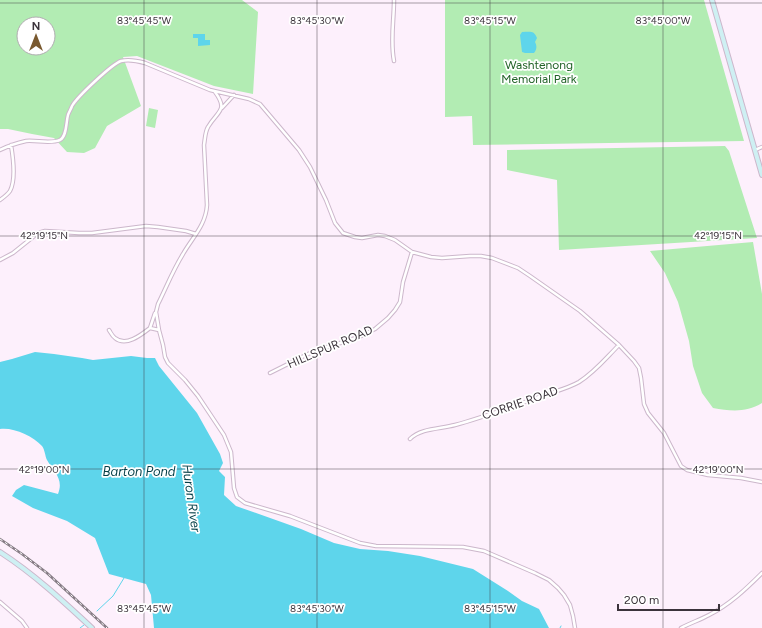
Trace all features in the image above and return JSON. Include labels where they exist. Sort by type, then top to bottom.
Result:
[{"type":"street","points":[[394,0],[392,43],[394,61]]},
{"type":"street","points":[[712,0],[762,175]]},
{"type":"street","points":[[0,150],[26,141],[53,142],[60,140],[65,132],[73,104],[104,74],[121,61],[131,60],[145,63],[197,85],[249,99],[260,104],[299,150],[310,167],[335,223],[343,233],[362,238],[378,235],[385,236],[395,240],[412,252],[431,257],[481,256],[492,258],[518,268],[580,311],[619,345],[634,361],[639,368],[644,404],[648,414],[664,433],[681,466],[687,470],[708,475],[741,478],[762,482]]},
{"type":"street","points":[[215,91],[222,103],[221,109]]},
{"type":"street","points":[[109,330],[117,340],[126,341],[133,340],[150,328],[158,304],[180,260],[207,214],[204,145],[205,135],[208,127],[221,109],[234,95]]},
{"type":"street","points":[[0,200],[9,192],[12,186],[13,176],[11,145]]},
{"type":"street","points":[[755,150],[762,147]]},
{"type":"street","points":[[0,260],[13,253],[33,236],[45,231],[80,234],[146,226],[196,234]]},
{"type":"street","name":"HILLSPUR ROAD","points":[[270,373],[312,352],[359,337],[375,329],[388,318],[400,302],[403,282],[412,252]]},
{"type":"street","points":[[156,312],[165,357],[168,363],[198,396],[224,435],[230,452],[234,488],[237,497],[245,503],[290,516],[360,543],[376,546],[463,547],[484,551],[535,572],[558,588],[570,605],[575,628]]},
{"type":"street","points":[[150,328],[159,330]]},
{"type":"street","name":"CORRIE ROAD","points":[[410,439],[415,434],[454,425],[490,414],[577,383],[590,374],[619,345]]},
{"type":"street","points":[[0,552],[16,562],[50,590],[92,628]]},
{"type":"street","points":[[681,628],[720,609],[736,598],[762,573]]},
{"type":"street","points":[[0,602],[28,628]]},
{"type":"green space","points":[[0,0],[242,0],[258,12],[253,94],[214,86],[137,56],[123,57],[141,106],[107,126],[95,148],[84,153],[67,152],[54,138],[8,129],[0,129]]},
{"type":"green space","name":"Washtenong Memorial Park","points":[[445,0],[704,0],[744,141],[473,145],[472,116],[445,117]]},
{"type":"green space","points":[[149,108],[158,110],[155,128],[146,126]]},
{"type":"green space","points":[[725,146],[729,151],[757,238],[559,250],[557,180],[507,170],[507,150]]},
{"type":"green space","points":[[753,242],[762,294],[762,403],[744,410],[713,408],[702,393],[693,366],[689,341],[678,302],[665,273],[650,251]]},
{"type":"water","points":[[522,32],[531,32],[536,35],[536,50],[534,53],[522,52],[520,35]]},
{"type":"water","points":[[193,34],[205,34],[205,40],[210,40],[210,45],[198,46],[198,38],[193,38]]},
{"type":"water","name":"Barton Pond","points":[[35,352],[93,360],[131,356],[155,358],[159,366],[197,413],[220,454],[223,463],[219,471],[225,477],[224,495],[236,506],[301,529],[334,543],[360,549],[388,551],[420,556],[473,569],[522,601],[539,609],[549,628],[154,628],[151,595],[146,584],[109,574],[95,538],[67,521],[33,508],[12,496],[16,490],[24,485],[58,494],[60,489],[59,480],[47,460],[44,449],[38,442],[17,431],[11,429],[0,429],[0,362]]},
{"type":"waterway","points":[[97,611],[113,596],[124,578]]},
{"type":"waterway","points":[[80,628],[84,625]]},
{"type":"railway","points":[[0,539],[47,573],[107,628]]},
{"type":"water label","name":"Huron River","points":[[192,498]]}]
